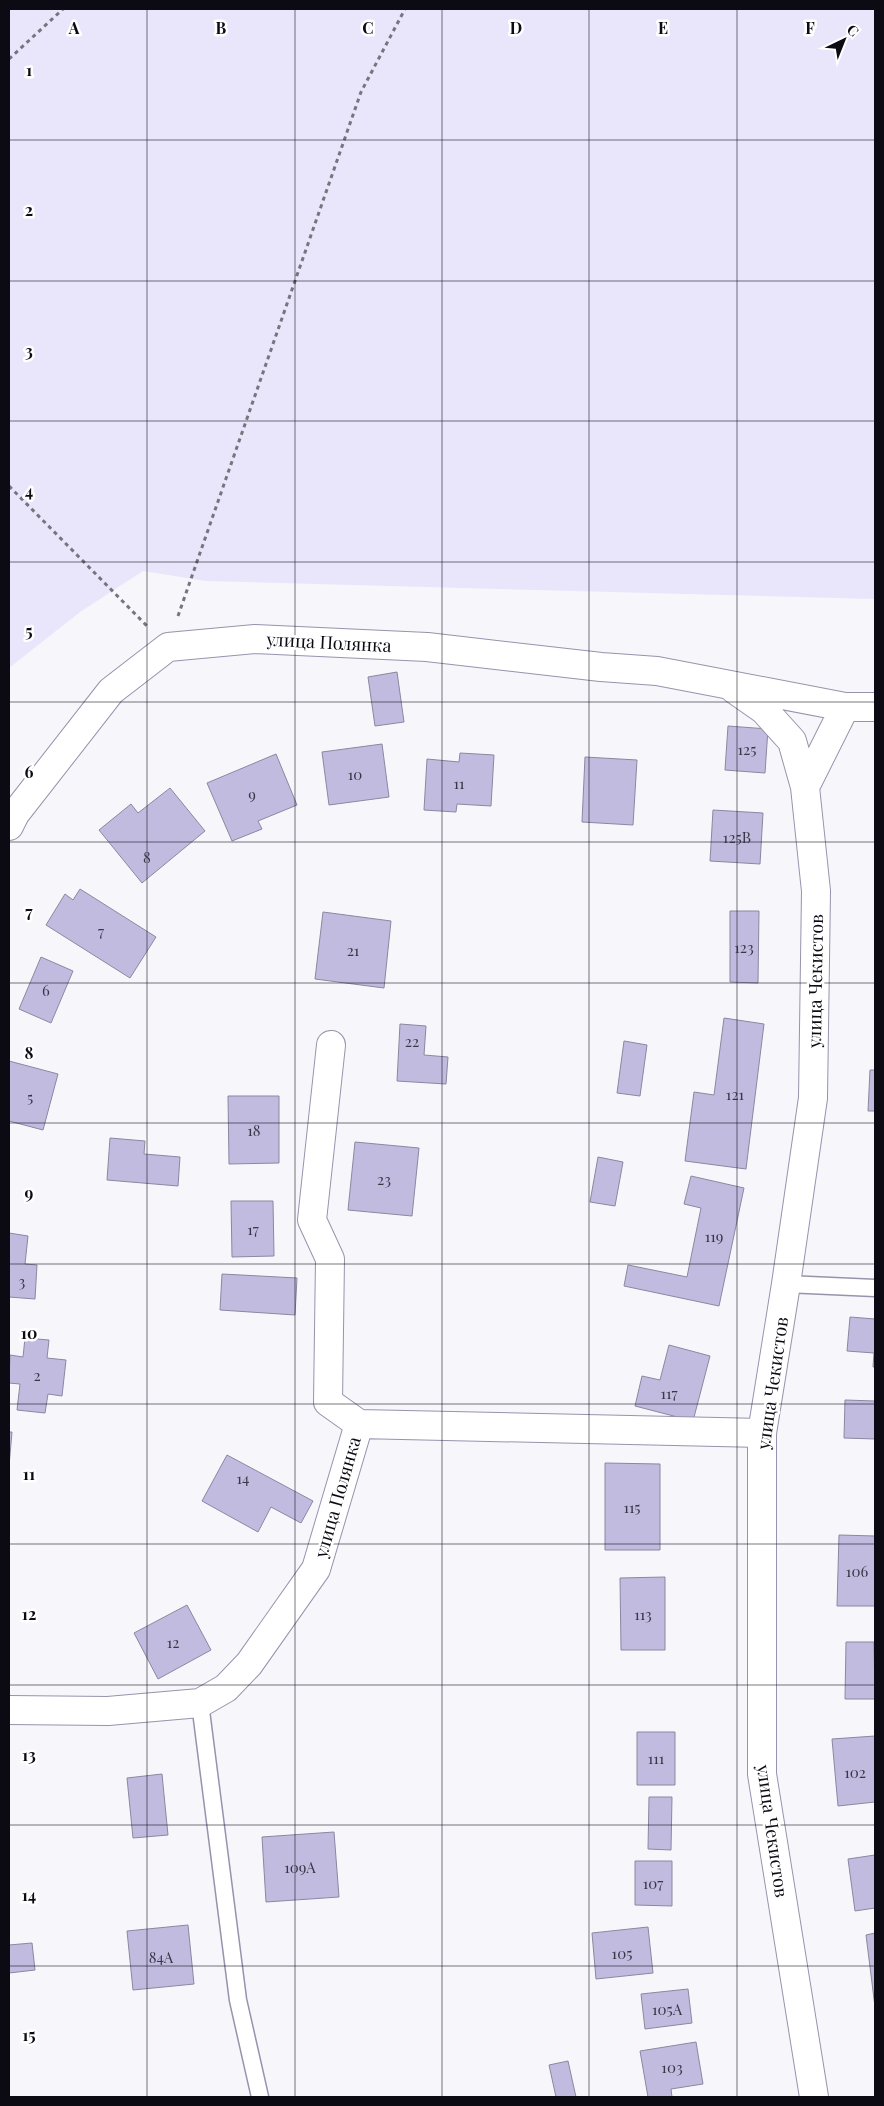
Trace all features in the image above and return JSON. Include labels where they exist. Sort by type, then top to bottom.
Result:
[{"type":"street","name":"улица Полянка","points":[[168,646],[255,639],[427,646],[602,668],[657,671],[845,707],[875,707]]},
{"type":"street","points":[[9,826],[15,814],[111,691],[168,646]]},
{"type":"street","name":"улица Чекистов","points":[[729,685],[764,710],[792,741],[805,787],[816,890],[813,1098],[762,1433],[762,1774],[814,2097]]},
{"type":"street","points":[[805,787],[845,707]]},
{"type":"street","name":"улица Полянка","points":[[9,1710],[108,1711],[200,1702],[226,1688],[249,1664],[316,1569],[358,1424],[328,1402],[330,1259],[312,1220],[331,1045]]},
{"type":"street","points":[[358,1424],[762,1433]]},
{"type":"lane","points":[[786,1284],[875,1288]]},
{"type":"lane","points":[[200,1702],[238,2000],[260,2097]]},
{"type":"path","points":[[9,59],[63,9]]},
{"type":"path","points":[[9,486],[168,646],[361,92],[405,9]]},
{"type":"shaded area","points":[[9,9],[875,9],[875,599],[206,581],[143,571],[80,612],[9,668]]},
{"type":"building","points":[[397,672],[404,722],[375,726],[368,677]]},
{"type":"building","points":[[728,726],[768,729],[765,773],[725,770]]},
{"type":"building","points":[[382,744],[389,797],[329,805],[322,752]]},
{"type":"building","points":[[460,753],[494,755],[491,806],[457,804],[456,812],[424,810],[427,759],[459,762]]},
{"type":"building","points":[[276,754],[297,805],[258,821],[262,829],[232,841],[207,783]]},
{"type":"building","points":[[585,757],[637,760],[633,825],[582,822]]},
{"type":"building","points":[[170,788],[205,831],[142,883],[99,830],[131,804],[138,813]]},
{"type":"building","points":[[713,810],[763,813],[760,864],[710,861]]},
{"type":"building","points":[[80,889],[156,937],[130,978],[46,925],[65,894],[73,900]]},
{"type":"building","points":[[730,911],[759,911],[758,983],[730,982]]},
{"type":"building","points":[[323,912],[391,921],[384,988],[315,979]]},
{"type":"building","points":[[41,957],[73,971],[51,1023],[19,1009]]},
{"type":"building","points":[[724,1018],[764,1024],[746,1169],[685,1161],[694,1092],[714,1095]]},
{"type":"building","points":[[400,1024],[426,1026],[424,1055],[448,1057],[446,1084],[397,1081]]},
{"type":"building","points":[[624,1041],[647,1045],[640,1096],[617,1093]]},
{"type":"building","points":[[9,1061],[58,1074],[43,1130],[9,1121]]},
{"type":"building","points":[[870,1070],[875,1070],[875,1111],[868,1111]]},
{"type":"building","points":[[228,1096],[279,1096],[279,1163],[229,1164]]},
{"type":"building","points":[[110,1138],[145,1141],[144,1154],[180,1157],[178,1186],[107,1180]]},
{"type":"building","points":[[355,1142],[419,1148],[412,1216],[348,1210]]},
{"type":"building","points":[[598,1157],[623,1162],[615,1206],[590,1202]]},
{"type":"building","points":[[691,1176],[744,1188],[719,1306],[624,1286],[628,1265],[687,1277],[701,1208],[684,1204]]},
{"type":"building","points":[[231,1201],[273,1201],[274,1256],[232,1257]]},
{"type":"building","points":[[9,1233],[28,1236],[25,1264],[37,1265],[35,1299],[9,1297]]},
{"type":"building","points":[[222,1274],[297,1278],[295,1315],[220,1310]]},
{"type":"building","points":[[850,1317],[875,1319],[875,1367],[873,1367],[874,1353],[847,1351]]},
{"type":"building","points":[[25,1338],[49,1340],[47,1358],[66,1360],[62,1396],[48,1394],[45,1413],[17,1410],[20,1384],[9,1383],[10,1355],[23,1357]]},
{"type":"building","points":[[669,1345],[710,1356],[693,1421],[635,1406],[642,1376],[660,1380]]},
{"type":"building","points":[[845,1400],[875,1401],[875,1439],[844,1438]]},
{"type":"building","points":[[9,1432],[12,1432],[9,1466]]},
{"type":"building","points":[[227,1455],[313,1501],[301,1523],[271,1507],[258,1532],[202,1501]]},
{"type":"building","points":[[605,1463],[660,1464],[660,1550],[605,1550]]},
{"type":"building","points":[[839,1535],[875,1536],[875,1606],[837,1606]]},
{"type":"building","points":[[665,1577],[665,1650],[621,1650],[620,1578]]},
{"type":"building","points":[[187,1605],[211,1650],[158,1679],[134,1633]]},
{"type":"building","points":[[846,1642],[874,1642],[875,1699],[845,1699]]},
{"type":"building","points":[[637,1732],[675,1732],[675,1785],[637,1785]]},
{"type":"building","points":[[875,1736],[875,1802],[838,1806],[832,1739]]},
{"type":"building","points":[[162,1774],[168,1835],[133,1838],[127,1778]]},
{"type":"building","points":[[649,1797],[672,1797],[671,1850],[648,1849]]},
{"type":"building","points":[[334,1832],[339,1897],[266,1902],[262,1837]]},
{"type":"building","points":[[875,1855],[875,1908],[855,1911],[848,1859]]},
{"type":"building","points":[[635,1861],[672,1861],[672,1906],[635,1905]]},
{"type":"building","points":[[188,1925],[194,1984],[133,1990],[127,1931]]},
{"type":"building","points":[[648,1927],[653,1973],[596,1979],[592,1933]]},
{"type":"building","points":[[875,1933],[875,2007],[866,1935]]},
{"type":"building","points":[[32,1943],[35,1970],[9,1973],[9,1945]]},
{"type":"building","points":[[688,1989],[692,2023],[645,2029],[641,1994]]},
{"type":"building","points":[[696,2042],[703,2084],[671,2089],[672,2097],[648,2097],[640,2051]]},
{"type":"building","points":[[568,2061],[576,2097],[556,2097],[549,2065]]}]
